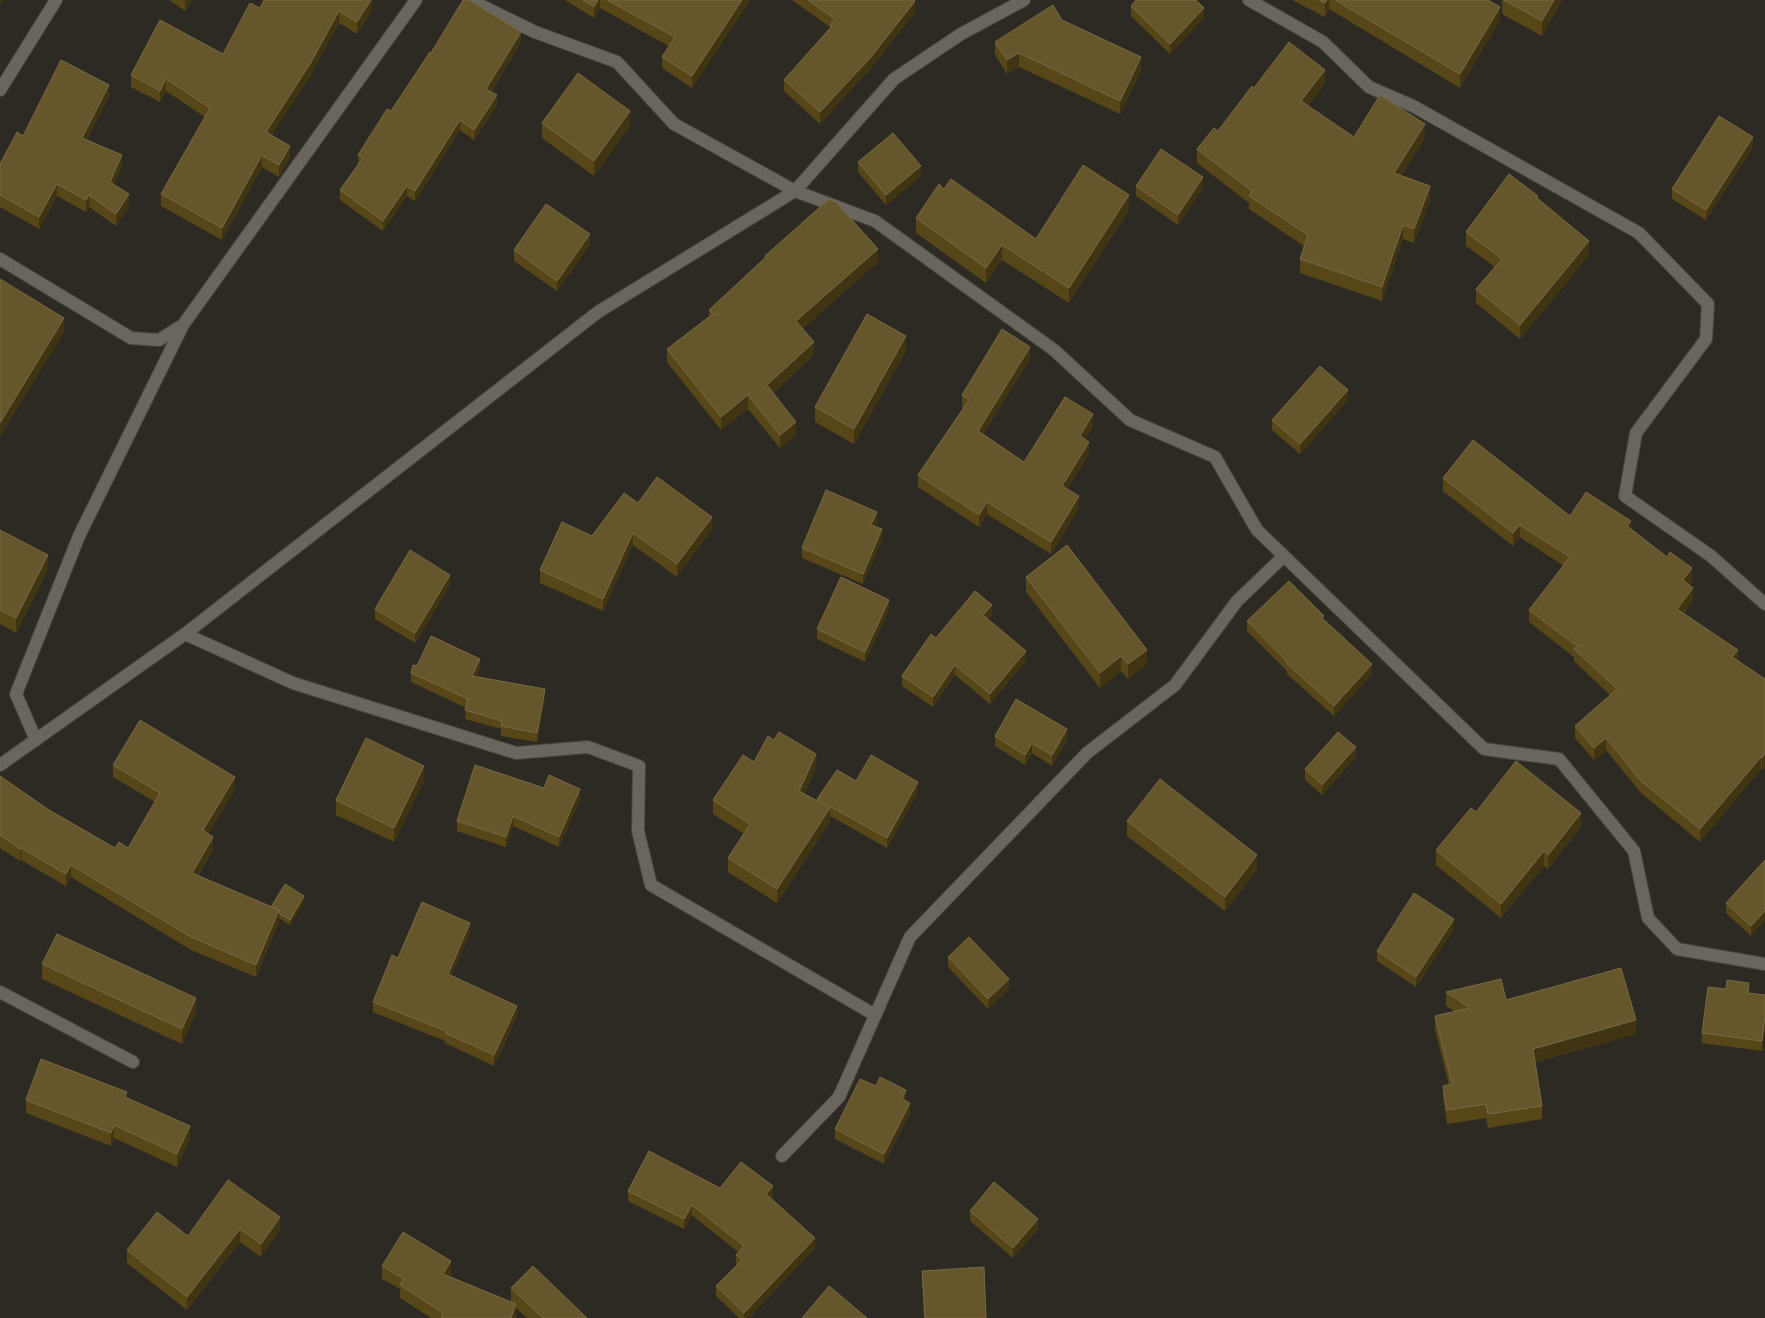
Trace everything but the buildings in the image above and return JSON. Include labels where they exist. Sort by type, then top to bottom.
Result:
[{"type":"street","points":[[0,90],[56,0]]},
{"type":"street","points":[[36,740],[16,694],[79,536],[182,325],[416,0]]},
{"type":"street","points":[[470,0],[535,32],[617,62],[674,124],[795,191],[875,221],[1054,350],[1130,420],[1215,457],[1257,530],[1484,750],[1559,758],[1634,851],[1648,918],[1677,948],[1765,964]]},
{"type":"street","points":[[0,765],[185,634],[598,312],[795,191],[894,79],[961,34],[1024,0]]},
{"type":"street","points":[[1249,0],[1323,42],[1368,86],[1413,106],[1639,233],[1708,304],[1706,339],[1636,433],[1625,496],[1712,556],[1765,604]]},
{"type":"street","points":[[0,259],[131,338],[159,340],[182,325]]},
{"type":"street","points":[[782,1156],[839,1097],[910,937],[1087,753],[1175,685],[1237,601],[1284,556]]},
{"type":"street","points":[[185,634],[292,683],[516,753],[588,747],[639,766],[638,832],[651,885],[875,1015]]},
{"type":"street","points":[[0,992],[133,1062]]}]
